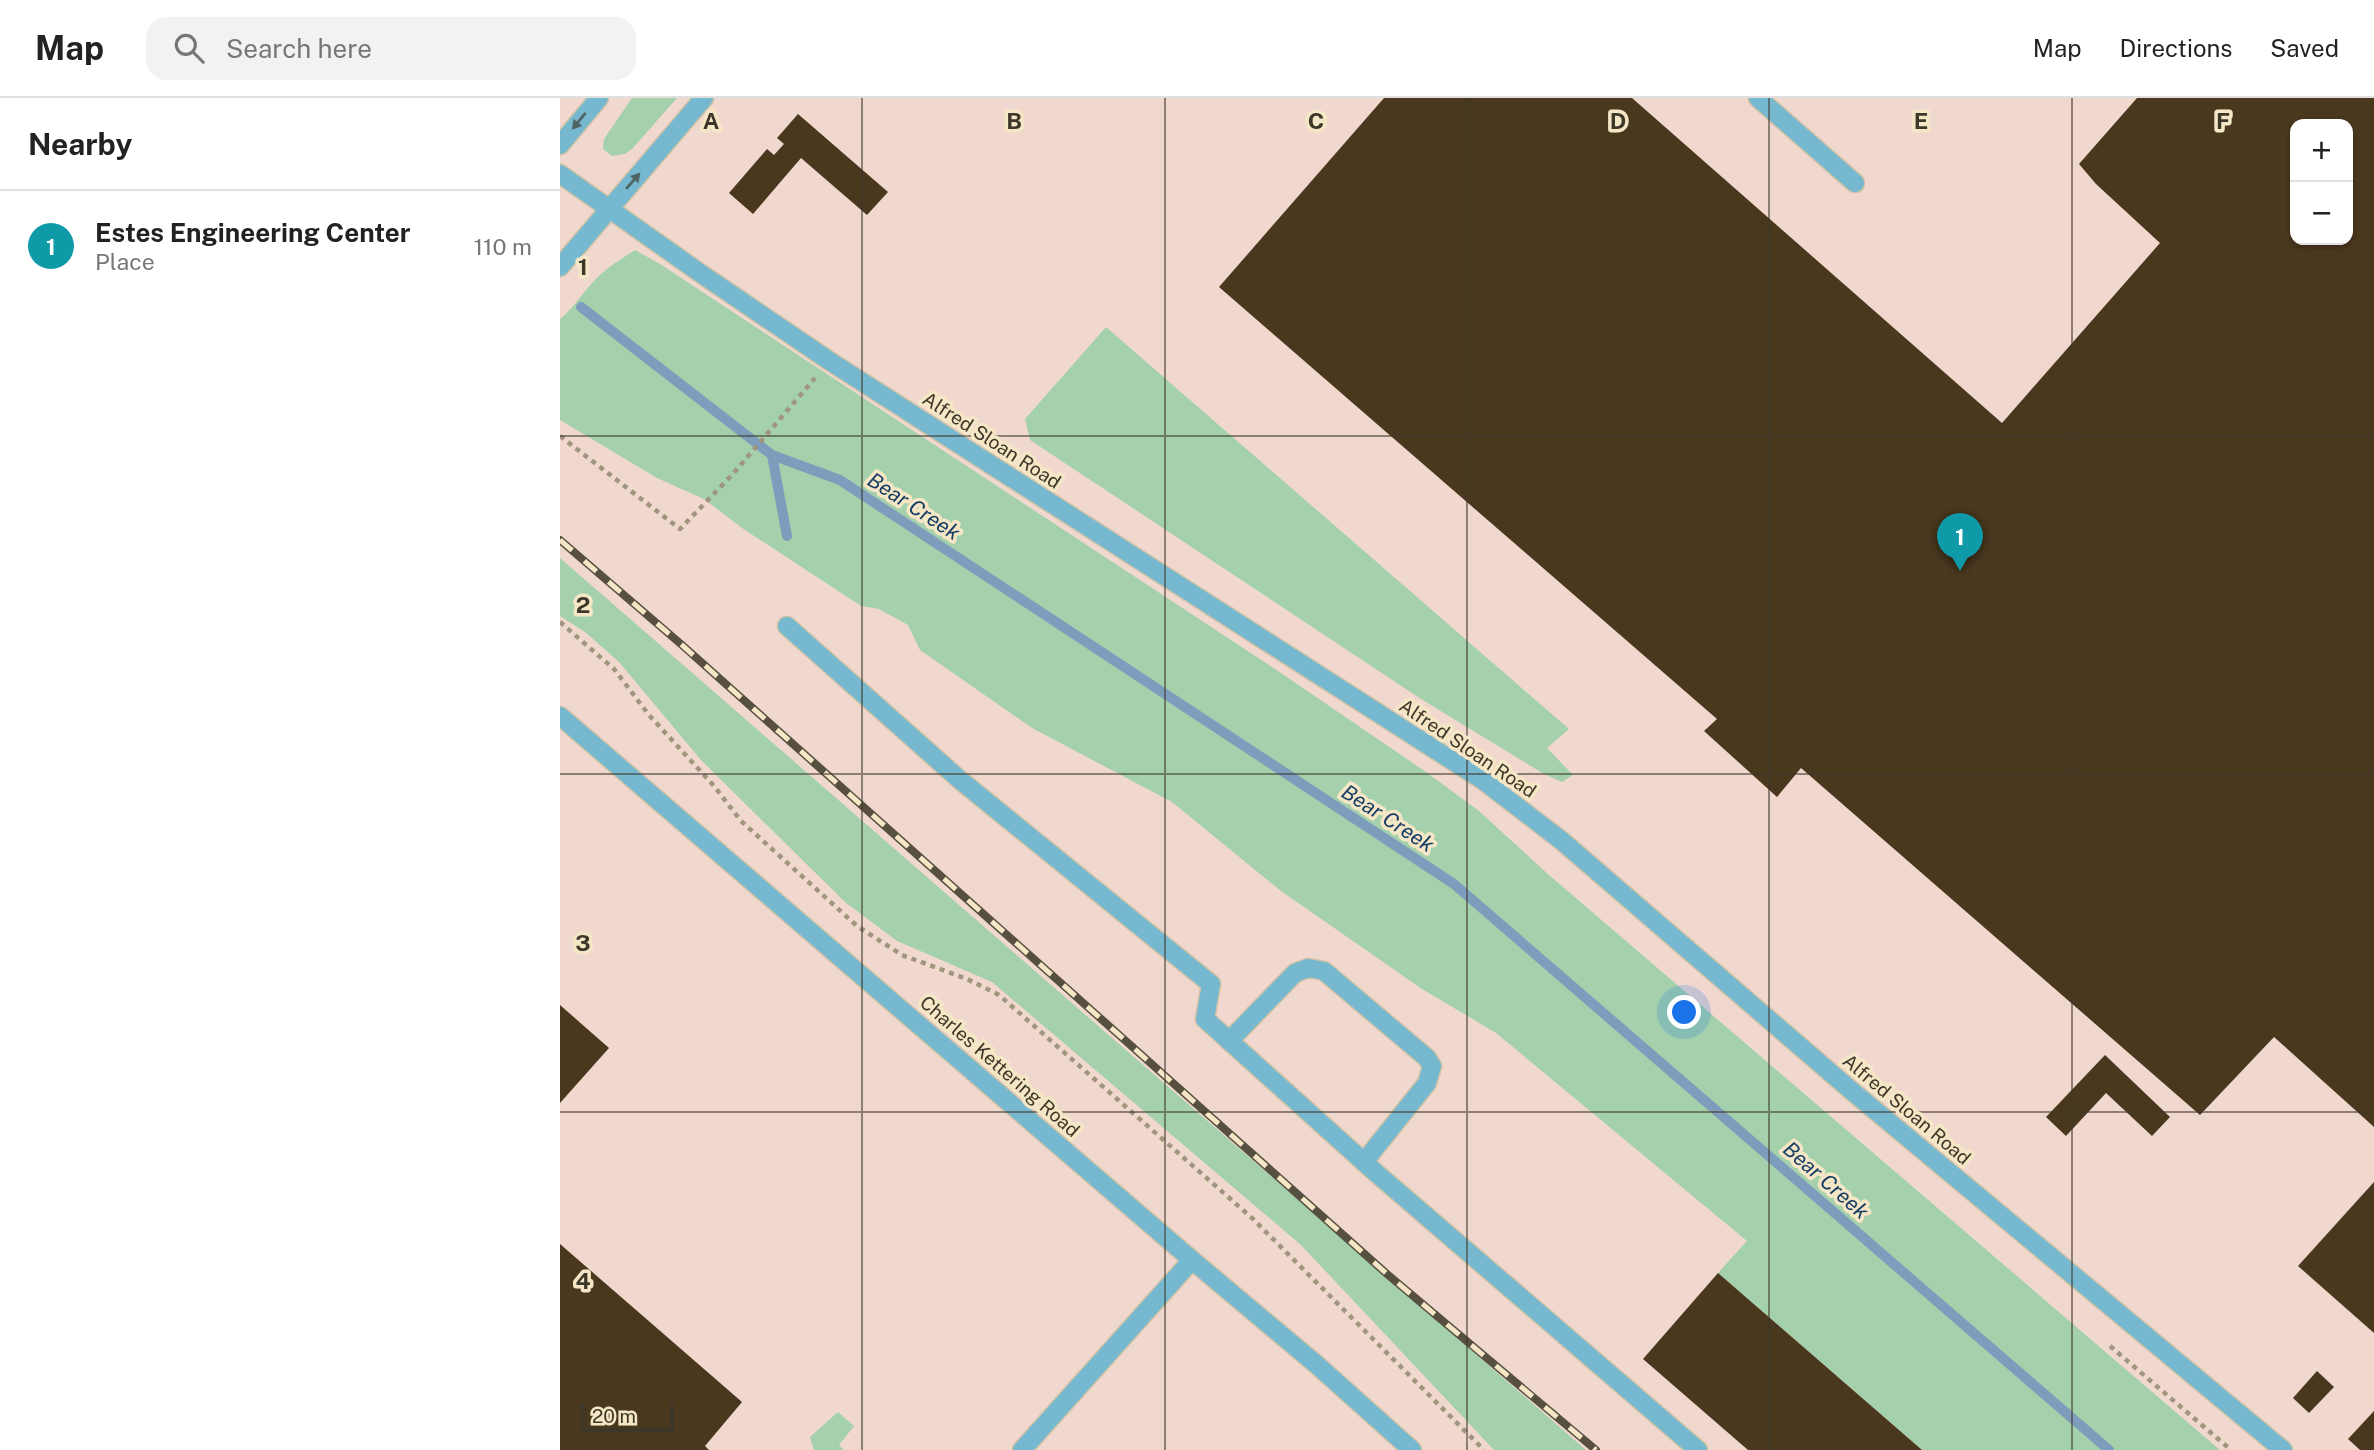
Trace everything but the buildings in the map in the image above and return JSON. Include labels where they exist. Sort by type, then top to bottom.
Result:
[{"type":"lane","points":[[560,145],[599,98]]},
{"type":"lane","points":[[560,267],[704,98]]},
{"type":"lane","points":[[1758,98],[1855,183]]},
{"type":"lane","name":"Alfred Sloan Road","points":[[560,174],[608,210],[838,366],[1484,781],[1562,841],[1853,1092],[2283,1450]]},
{"type":"lane","points":[[787,626],[960,780],[1210,984],[1205,1019],[1364,1162],[1698,1450]]},
{"type":"lane","name":"Charles Kettering Road","points":[[560,716],[1317,1365],[1412,1450]]},
{"type":"lane","points":[[1229,1041],[1295,973],[1308,968],[1324,971],[1427,1058],[1432,1066],[1427,1083],[1364,1162]]},
{"type":"lane","points":[[1022,1450],[1192,1260]]},
{"type":"path","points":[[560,436],[680,529],[803,394]]},
{"type":"path","points":[[560,622],[614,668],[649,715],[715,786],[741,821],[857,926],[902,955],[967,979],[999,995],[1252,1218],[1484,1450]]},
{"type":"path","points":[[2110,1346],[2231,1450]]},
{"type":"shaded area","points":[[560,98],[2374,98],[2374,1450],[560,1450]]},
{"type":"green space","points":[[632,98],[677,98],[633,148],[625,154],[612,156],[603,149],[604,139]]},
{"type":"green space","points":[[635,250],[1278,671],[1479,811],[1549,875],[2220,1450],[1922,1450],[1718,1273],[1747,1241],[1496,1033],[1422,989],[1281,891],[1172,802],[1032,728],[920,650],[908,625],[879,609],[861,606],[742,528],[704,499],[657,478],[560,420],[560,319],[599,276]]},
{"type":"green space","points":[[1106,327],[1569,729],[1547,748],[1573,775],[1562,782],[1544,774],[1421,699],[1030,440],[1025,419]]},
{"type":"green space","points":[[560,558],[1586,1450],[1494,1450],[1301,1245],[992,982],[897,941],[845,902],[701,760],[619,662],[585,632],[560,616]]},
{"type":"green space","points":[[838,1412],[854,1426],[839,1445],[844,1450],[814,1450],[810,1437]]},
{"type":"waterway","name":"Bear Creek","points":[[581,307],[772,455],[840,480],[1454,884],[2109,1450]]},
{"type":"waterway","points":[[772,455],[787,536]]},
{"type":"railway","points":[[560,540],[682,645],[1387,1274],[1596,1450]]},
{"type":"place","name":"Estes Engineering Center","points":[[1960,571]]}]
